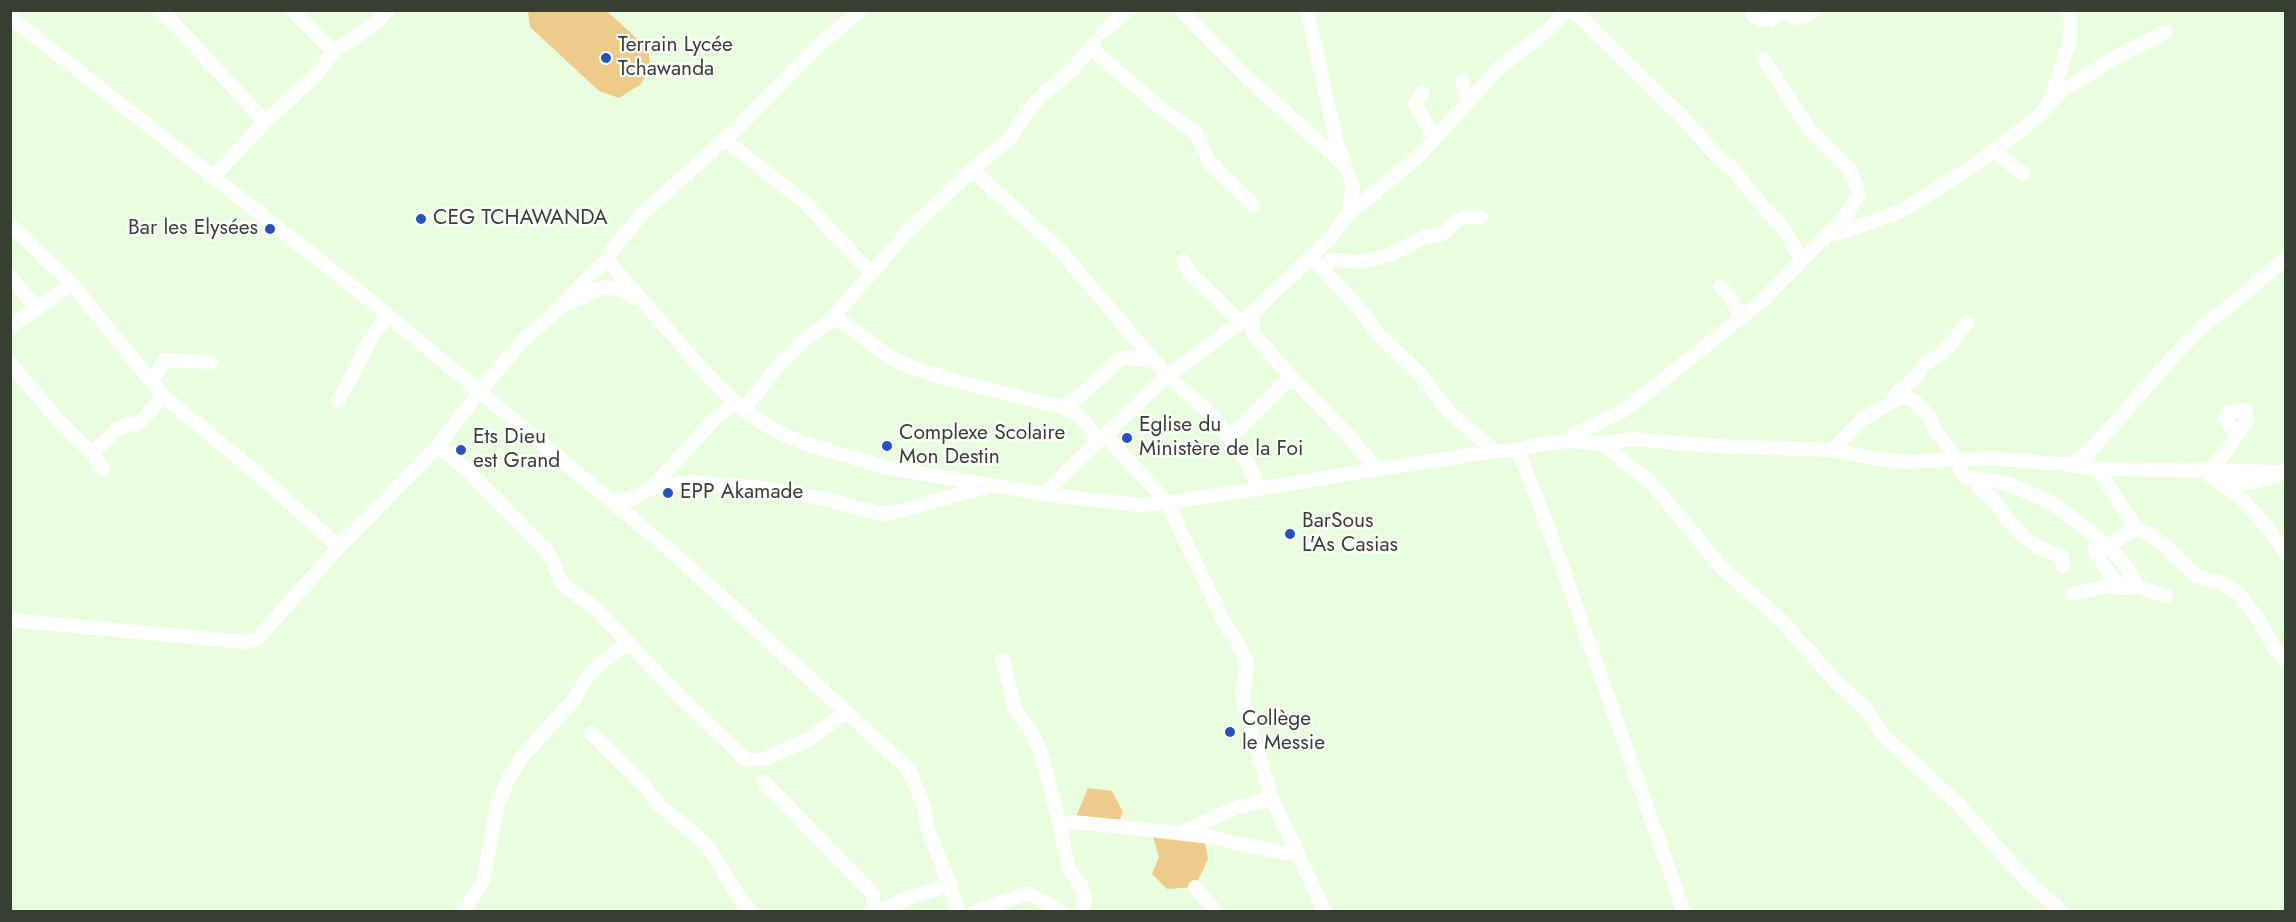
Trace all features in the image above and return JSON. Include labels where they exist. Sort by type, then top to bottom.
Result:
[{"type":"street","points":[[159,10],[171,20],[265,122]]},
{"type":"street","points":[[292,10],[334,52]]},
{"type":"street","points":[[213,177],[265,122],[316,75],[334,52],[378,21],[388,10]]},
{"type":"street","points":[[10,620],[251,642],[257,639],[339,547],[438,446],[523,340],[559,309],[607,260],[612,250],[643,213],[724,139],[820,44],[861,10]]},
{"type":"street","points":[[1102,32],[1128,10]]},
{"type":"street","points":[[1181,10],[1244,75],[1342,163]]},
{"type":"street","points":[[1307,10],[1342,163],[1353,188],[1348,214]]},
{"type":"street","points":[[1043,494],[1167,376],[1253,313],[1332,236],[1348,214],[1418,157],[1499,68],[1548,30],[1567,10]]},
{"type":"street","points":[[1573,10],[1684,119],[1722,162],[1732,168],[1763,207],[1781,225],[1797,252]]},
{"type":"street","points":[[1752,15],[1762,20],[1771,20],[1785,11],[1797,18],[1808,15],[1814,10]]},
{"type":"street","points":[[2048,106],[2069,45],[2070,21],[2067,10]]},
{"type":"street","points":[[10,17],[388,315],[610,499],[680,559],[908,769],[925,809],[927,827],[958,912]]},
{"type":"street","points":[[1826,236],[1850,230],[1903,210],[1972,167],[2034,120],[2062,91],[2114,58],[2166,32]]},
{"type":"street","points":[[610,499],[630,500],[651,488],[716,418],[739,406],[805,339],[830,321],[906,233],[972,170],[1010,138],[1042,95],[1073,69],[1092,46],[1158,106],[1196,133],[1209,162],[1253,206]]},
{"type":"street","points":[[1569,441],[1577,433],[1625,410],[1762,302],[1844,218],[1859,194],[1850,170],[1809,129],[1763,58]]},
{"type":"street","points":[[1462,81],[1468,102]]},
{"type":"street","points":[[1422,93],[1414,104],[1436,138]]},
{"type":"street","points":[[724,139],[804,202],[870,272]]},
{"type":"street","points":[[1994,150],[2023,174]]},
{"type":"street","points":[[972,170],[1059,249],[1167,376],[1211,414],[1252,471],[1258,490]]},
{"type":"street","points":[[1322,269],[1332,260],[1362,262],[1389,255],[1417,240],[1442,235],[1457,220],[1466,217],[1481,217]]},
{"type":"street","points":[[10,225],[72,284],[163,396],[260,476],[339,547]]},
{"type":"street","points":[[1311,256],[1360,310],[1376,332],[1420,374],[1449,412],[1494,451]]},
{"type":"street","points":[[2070,465],[2091,450],[2149,391],[2180,349],[2208,321],[2232,304],[2286,258]]},
{"type":"street","points":[[607,260],[702,369],[739,406],[764,424],[806,444],[888,468],[1065,497],[1140,505],[1167,503],[1494,451],[1518,450],[1569,441],[1603,444],[1630,438],[1714,446],[1833,450],[1904,462],[2017,459],[2097,469],[2205,469],[2286,473]]},
{"type":"street","points":[[1183,261],[1190,273],[1237,324],[1253,334],[1347,434],[1377,470]]},
{"type":"street","points":[[10,276],[37,309]]},
{"type":"street","points":[[10,327],[72,284]]},
{"type":"street","points":[[1720,286],[1730,295],[1738,311],[1738,321]]},
{"type":"street","points":[[559,309],[590,292],[606,287],[622,290],[645,304]]},
{"type":"street","points":[[1253,313],[1253,334]]},
{"type":"street","points":[[338,401],[372,338],[388,315]]},
{"type":"street","points":[[830,321],[846,324],[882,352],[914,368],[1061,407],[1077,414],[1167,503],[1222,619],[1239,645],[1247,664],[1242,699],[1272,799],[1325,912]]},
{"type":"street","points":[[1892,402],[1896,394],[1917,376],[1923,365],[1953,343],[1967,322]]},
{"type":"street","points":[[1061,407],[1082,394],[1122,357],[1127,346],[1126,329]]},
{"type":"street","points":[[1122,357],[1154,361]]},
{"type":"street","points":[[152,380],[165,360],[212,362]]},
{"type":"street","points":[[10,363],[57,419],[92,453],[103,469]]},
{"type":"street","points":[[1230,438],[1291,377]]},
{"type":"street","points":[[92,453],[118,429],[143,419],[163,396]]},
{"type":"street","points":[[1833,450],[1862,419],[1905,397],[1914,401],[1929,417],[1966,477],[2007,483],[2054,504],[2108,546],[2126,566],[2131,588]]},
{"type":"street","points":[[2205,469],[2238,436],[2246,415],[2228,413],[2225,417],[2238,436]]},
{"type":"street","points":[[1603,444],[1654,486],[1720,567],[1779,618],[1837,683],[1865,708],[1884,735],[1958,804],[2026,880],[2062,912]]},
{"type":"street","points":[[438,446],[468,471],[545,549],[561,582],[586,599],[678,695],[746,760],[762,760],[809,739],[846,712]]},
{"type":"street","points":[[1518,450],[1551,535],[1684,912]]},
{"type":"street","points":[[2097,469],[2136,528],[2169,549],[2196,576],[2219,582],[2238,593],[2286,662]]},
{"type":"street","points":[[2205,469],[2241,498],[2286,553]]},
{"type":"street","points":[[1065,497],[1066,472]]},
{"type":"street","points":[[2219,482],[2250,483],[2286,473]]},
{"type":"street","points":[[1974,479],[1979,488],[1996,502],[2006,518],[2025,538],[2039,548],[2061,556],[2063,566]]},
{"type":"street","points":[[651,488],[689,482],[754,487],[825,499],[882,514],[989,486]]},
{"type":"street","points":[[2108,546],[2136,528]]},
{"type":"street","points":[[2094,550],[2112,578],[2131,588]]},
{"type":"street","points":[[2072,594],[2108,586],[2131,588],[2166,596]]},
{"type":"street","points":[[461,912],[483,881],[497,807],[509,777],[522,757],[573,700],[588,676],[604,660],[629,643]]},
{"type":"street","points":[[1003,660],[1015,710],[1029,728],[1040,750],[1060,825],[1068,868],[1081,885],[1085,899],[1082,912]]},
{"type":"street","points":[[591,733],[642,784],[660,806],[709,848],[740,899],[752,912]]},
{"type":"street","points":[[764,782],[873,894],[873,912]]},
{"type":"street","points":[[1180,833],[1235,808],[1272,799]]},
{"type":"street","points":[[1060,825],[1074,822],[1180,833],[1284,853],[1298,851]]},
{"type":"street","points":[[878,912],[909,898],[950,885]]},
{"type":"street","points":[[1194,887],[1216,912]]},
{"type":"street","points":[[974,912],[1028,893],[1062,912]]},
{"type":"shaded area","name":"Terrain Lycée Tchawanda","points":[[528,11],[607,11],[648,49],[651,68],[641,84],[619,98],[599,91],[530,27]]},
{"type":"shaded area","points":[[1088,788],[1112,791],[1123,812],[1117,827],[1074,822]]},
{"type":"shaded area","points":[[1151,830],[1204,836],[1208,859],[1195,887],[1167,889],[1152,874],[1159,857]]},
{"type":"place","name":"Terrain Lycée Tchawanda","points":[[606,58]]},
{"type":"place","name":"CEG TCHAWANDA","points":[[421,219]]},
{"type":"place","name":"Bar les Elysées","points":[[270,229]]},
{"type":"place","name":"Eglise du Ministère de la Foi","points":[[1127,438]]},
{"type":"place","name":"Complexe Scolaire Mon Destin","points":[[887,446]]},
{"type":"place","name":"Ets Dieu est Grand","points":[[461,450]]},
{"type":"place","name":"EPP Akamade","points":[[668,493]]},
{"type":"place","name":"BarSous L'As Casias","points":[[1290,534]]},
{"type":"place","name":"Collège le Messie","points":[[1230,732]]}]
